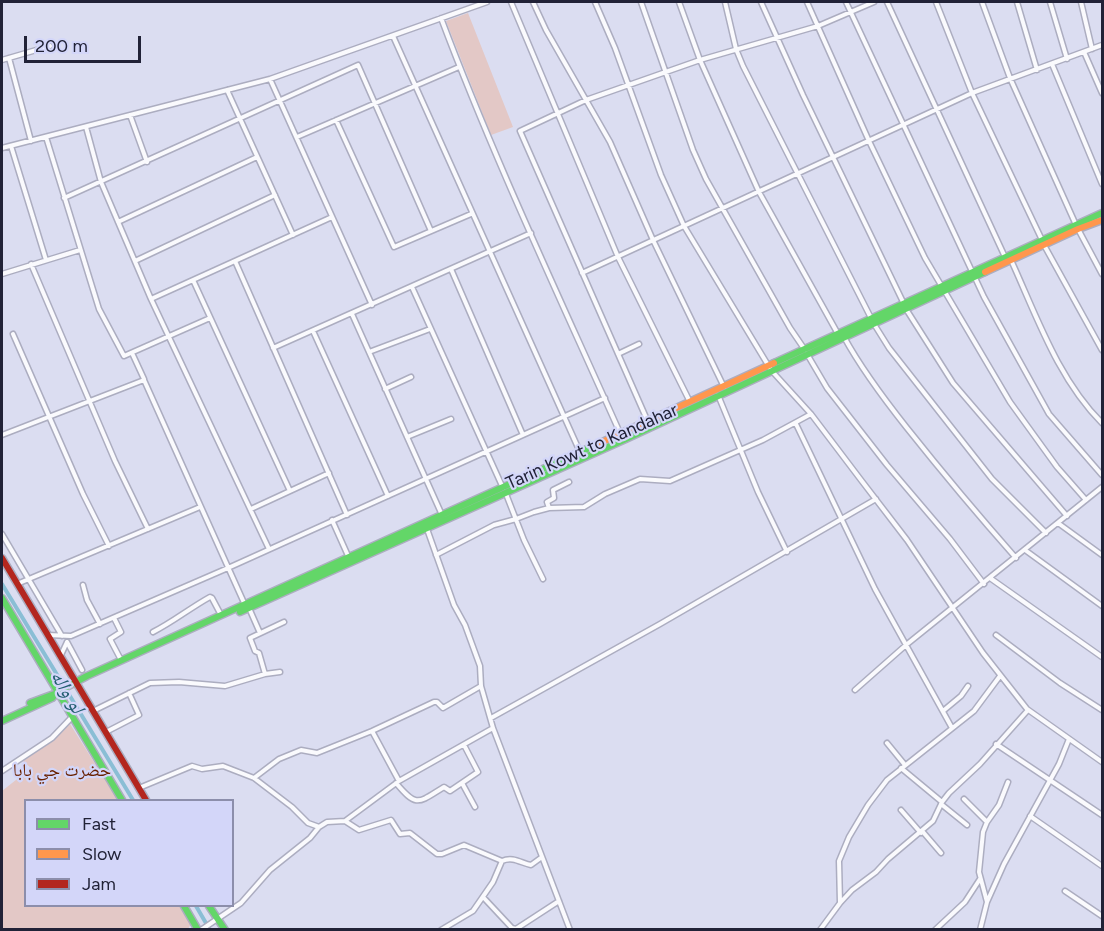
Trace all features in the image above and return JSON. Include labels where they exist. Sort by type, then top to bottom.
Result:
[{"type":"main road","name":"Tarin Kowt to Kandahar","points":[[350,560],[428,529],[580,452],[621,434],[631,433],[648,422],[690,402],[806,352],[1077,227],[1102,213]]},
{"type":"main road","name":"Tarin Kowt to Kandahar","points":[[1077,227],[1102,220]]},
{"type":"main road","name":"Tarin Kowt to Kandahar","points":[[76,682],[88,680],[350,560],[442,515],[718,395],[770,368]]},
{"type":"main road","points":[[2,558],[145,799]]},
{"type":"main road","points":[[2,598],[60,691],[72,717],[121,799]]},
{"type":"main road","name":"Tarin Kowt to Kandahar","points":[[76,682],[247,607]]},
{"type":"main road","points":[[2,718],[52,698],[76,682]]},
{"type":"main road","points":[[185,907],[201,929]]},
{"type":"main road","points":[[210,907],[225,930]]},
{"type":"street","points":[[2,148],[270,79],[487,2]]},
{"type":"street","points":[[511,2],[618,257],[690,402]]},
{"type":"street","points":[[534,2],[546,30],[610,142],[653,240],[724,387]]},
{"type":"street","points":[[596,2],[630,86],[661,175],[684,226],[770,368],[811,414],[907,540],[1000,676],[1028,710],[1102,762]]},
{"type":"street","points":[[641,2],[693,150],[722,209],[790,328],[827,388],[984,584]]},
{"type":"street","points":[[679,2],[700,60],[759,192],[841,335],[896,414],[961,495],[1016,558]]},
{"type":"street","points":[[725,2],[736,50],[873,321],[889,348],[992,479],[1046,533]]},
{"type":"street","points":[[761,2],[776,38],[905,306],[953,383],[1067,516]]},
{"type":"street","points":[[807,2],[869,141],[942,289],[1010,402],[1057,467],[1086,500]]},
{"type":"street","points":[[846,2],[973,274],[1049,414],[1102,475]]},
{"type":"street","points":[[648,422],[520,131],[586,100],[700,60],[818,26],[874,2]]},
{"type":"street","points":[[887,2],[1058,364],[1084,402],[1102,423]]},
{"type":"street","points":[[936,2],[972,93],[1043,242],[1102,350]]},
{"type":"street","points":[[982,2],[1010,78],[1077,227],[1102,274]]},
{"type":"street","points":[[1017,2],[1037,70]]},
{"type":"street","points":[[1050,2],[1067,59]]},
{"type":"street","points":[[1081,2],[1092,49]]},
{"type":"street","points":[[441,18],[459,67],[621,434]]},
{"type":"street","points":[[393,36],[562,417],[580,452]]},
{"type":"street","points":[[582,273],[972,93],[1102,45]]},
{"type":"street","points":[[2,60],[50,46]]},
{"type":"street","points":[[1084,52],[1102,93]]},
{"type":"street","points":[[9,58],[31,141]]},
{"type":"street","points":[[64,198],[358,64],[431,231]]},
{"type":"street","points":[[1052,64],[1102,184]]},
{"type":"street","points":[[297,137],[459,67]]},
{"type":"street","points":[[270,79],[372,305]]},
{"type":"street","points":[[227,90],[293,235]]},
{"type":"street","points":[[130,115],[147,162]]},
{"type":"street","points":[[336,120],[394,247],[471,214]]},
{"type":"street","points":[[86,127],[101,182],[151,299],[269,549]]},
{"type":"street","points":[[46,137],[80,250],[104,318],[124,356],[210,318]]},
{"type":"street","points":[[11,146],[46,260]]},
{"type":"street","points":[[118,222],[257,157]]},
{"type":"street","points":[[135,261],[275,195]]},
{"type":"street","points":[[151,299],[332,217]]},
{"type":"street","points":[[273,348],[531,233]]},
{"type":"street","points":[[2,274],[80,250]]},
{"type":"street","points":[[235,261],[347,514]]},
{"type":"street","points":[[31,264],[115,461],[148,529]]},
{"type":"street","points":[[451,269],[524,435]]},
{"type":"street","points":[[193,280],[290,491]]},
{"type":"street","points":[[412,287],[543,579]]},
{"type":"street","points":[[352,314],[442,515]]},
{"type":"street","points":[[369,352],[430,329]]},
{"type":"street","points":[[313,331],[388,496]]},
{"type":"street","points":[[14,334],[83,494],[109,546]]},
{"type":"street","points":[[618,354],[639,344]]},
{"type":"street","points":[[132,353],[200,507],[260,633]]},
{"type":"street","points":[[386,389],[411,377]]},
{"type":"street","points":[[2,435],[144,380]]},
{"type":"street","points":[[718,395],[758,492],[787,552]]},
{"type":"street","points":[[48,635],[71,636],[100,624],[605,398]]},
{"type":"street","points":[[436,555],[494,525],[534,512],[549,508],[584,507],[605,494],[640,479],[670,481],[740,451],[796,424],[811,414]]},
{"type":"street","points":[[407,436],[451,419]]},
{"type":"street","points":[[796,424],[871,580],[952,728]]},
{"type":"street","points":[[251,508],[329,473]]},
{"type":"street","points":[[549,508],[547,502],[555,498],[553,490],[569,482]]},
{"type":"street","points":[[855,690],[906,645],[1102,487]]},
{"type":"street","points":[[491,718],[787,552],[876,499]]},
{"type":"street","points":[[17,584],[200,507]]},
{"type":"street","points":[[332,520],[350,560]]},
{"type":"street","points":[[1058,523],[1102,555]]},
{"type":"street","points":[[428,529],[454,604],[465,625],[480,666],[481,686],[493,728],[570,930]]},
{"type":"street","points":[[2,534],[62,637]]},
{"type":"street","points":[[1025,550],[1102,606]]},
{"type":"street","points":[[990,578],[1102,657]]},
{"type":"street","points":[[83,585],[87,600],[100,624]]},
{"type":"street","points":[[153,632],[168,625],[185,610],[210,597],[222,616]]},
{"type":"street","points":[[114,618],[122,632],[110,639],[122,660]]},
{"type":"street","points":[[265,674],[259,653],[255,651],[250,638],[284,622]]},
{"type":"street","points":[[996,635],[1102,710]]},
{"type":"street","points":[[61,655],[71,636]]},
{"type":"street","points":[[67,642],[82,670]]},
{"type":"street","points":[[93,711],[150,683],[179,682],[225,686],[280,672]]},
{"type":"street","points":[[840,903],[840,861],[849,837],[868,805],[887,780],[974,711],[1000,676]]},
{"type":"street","points":[[254,778],[279,759],[301,750],[317,753],[372,731],[434,702],[443,708],[481,686]]},
{"type":"street","points":[[943,711],[961,696],[968,686]]},
{"type":"street","points":[[106,732],[139,715],[129,693]]},
{"type":"street","points":[[820,930],[852,890],[876,872],[888,858],[933,821],[941,803],[980,764],[1028,710]]},
{"type":"street","points":[[2,771],[52,738],[72,717]]},
{"type":"street","points":[[201,929],[241,903],[270,870],[310,838],[319,827],[327,822],[345,821],[398,782],[493,728]]},
{"type":"street","points":[[372,731],[398,782],[409,798],[415,801],[424,799],[444,787],[450,791],[479,770],[464,745]]},
{"type":"street","points":[[980,930],[988,895],[1050,781],[1069,739]]},
{"type":"street","points":[[887,743],[903,766],[967,825]]},
{"type":"street","points":[[996,744],[1102,815]]},
{"type":"street","points":[[139,788],[192,766],[202,768],[223,766],[254,778],[292,807],[308,823],[319,827]]},
{"type":"street","points":[[462,783],[476,807]]},
{"type":"street","points":[[987,902],[981,879],[980,862],[984,831],[1008,783]]},
{"type":"street","points":[[964,799],[987,822]]},
{"type":"street","points":[[901,810],[941,853]]},
{"type":"street","points":[[1030,816],[1102,866]]},
{"type":"street","points":[[345,821],[360,830],[392,820],[400,834],[410,833],[437,854],[465,845],[502,861],[517,859],[531,865],[542,857]]},
{"type":"street","points":[[441,930],[473,911],[493,882],[502,861]]},
{"type":"street","points":[[935,930],[965,902],[981,879]]},
{"type":"street","points":[[1065,891],[1102,916]]},
{"type":"street","points":[[483,897],[512,928],[516,929],[559,901]]},
{"type":"green space","points":[[468,13],[513,127],[491,135],[446,21]]},
{"type":"green space","name":"حضرت جي بابا","points":[[70,724],[117,799],[24,799],[24,907],[181,907],[191,924],[188,929],[2,929],[2,791],[31,768],[23,761],[54,740]]},
{"type":"waterway","name":"لو واله","points":[[2,584],[132,799]]},
{"type":"waterway","name":"لو واله","points":[[197,907],[210,930]]},
{"type":"traffic: fast","points":[[774,363],[1102,213]]},
{"type":"traffic: fast","points":[[240,612],[628,438],[985,272]]},
{"type":"traffic: fast","points":[[2,721],[52,698],[57,692],[87,676],[600,443]]},
{"type":"traffic: fast","points":[[2,598],[121,799]]},
{"type":"traffic: fast","points":[[30,703],[57,693]]},
{"type":"traffic: fast","points":[[185,907],[198,930]]},
{"type":"traffic: fast","points":[[210,907],[225,930]]},
{"type":"traffic: slow","points":[[985,272],[1102,220]]},
{"type":"traffic: slow","points":[[600,443],[774,363]]},
{"type":"traffic: jam","points":[[2,558],[145,799]]}]
